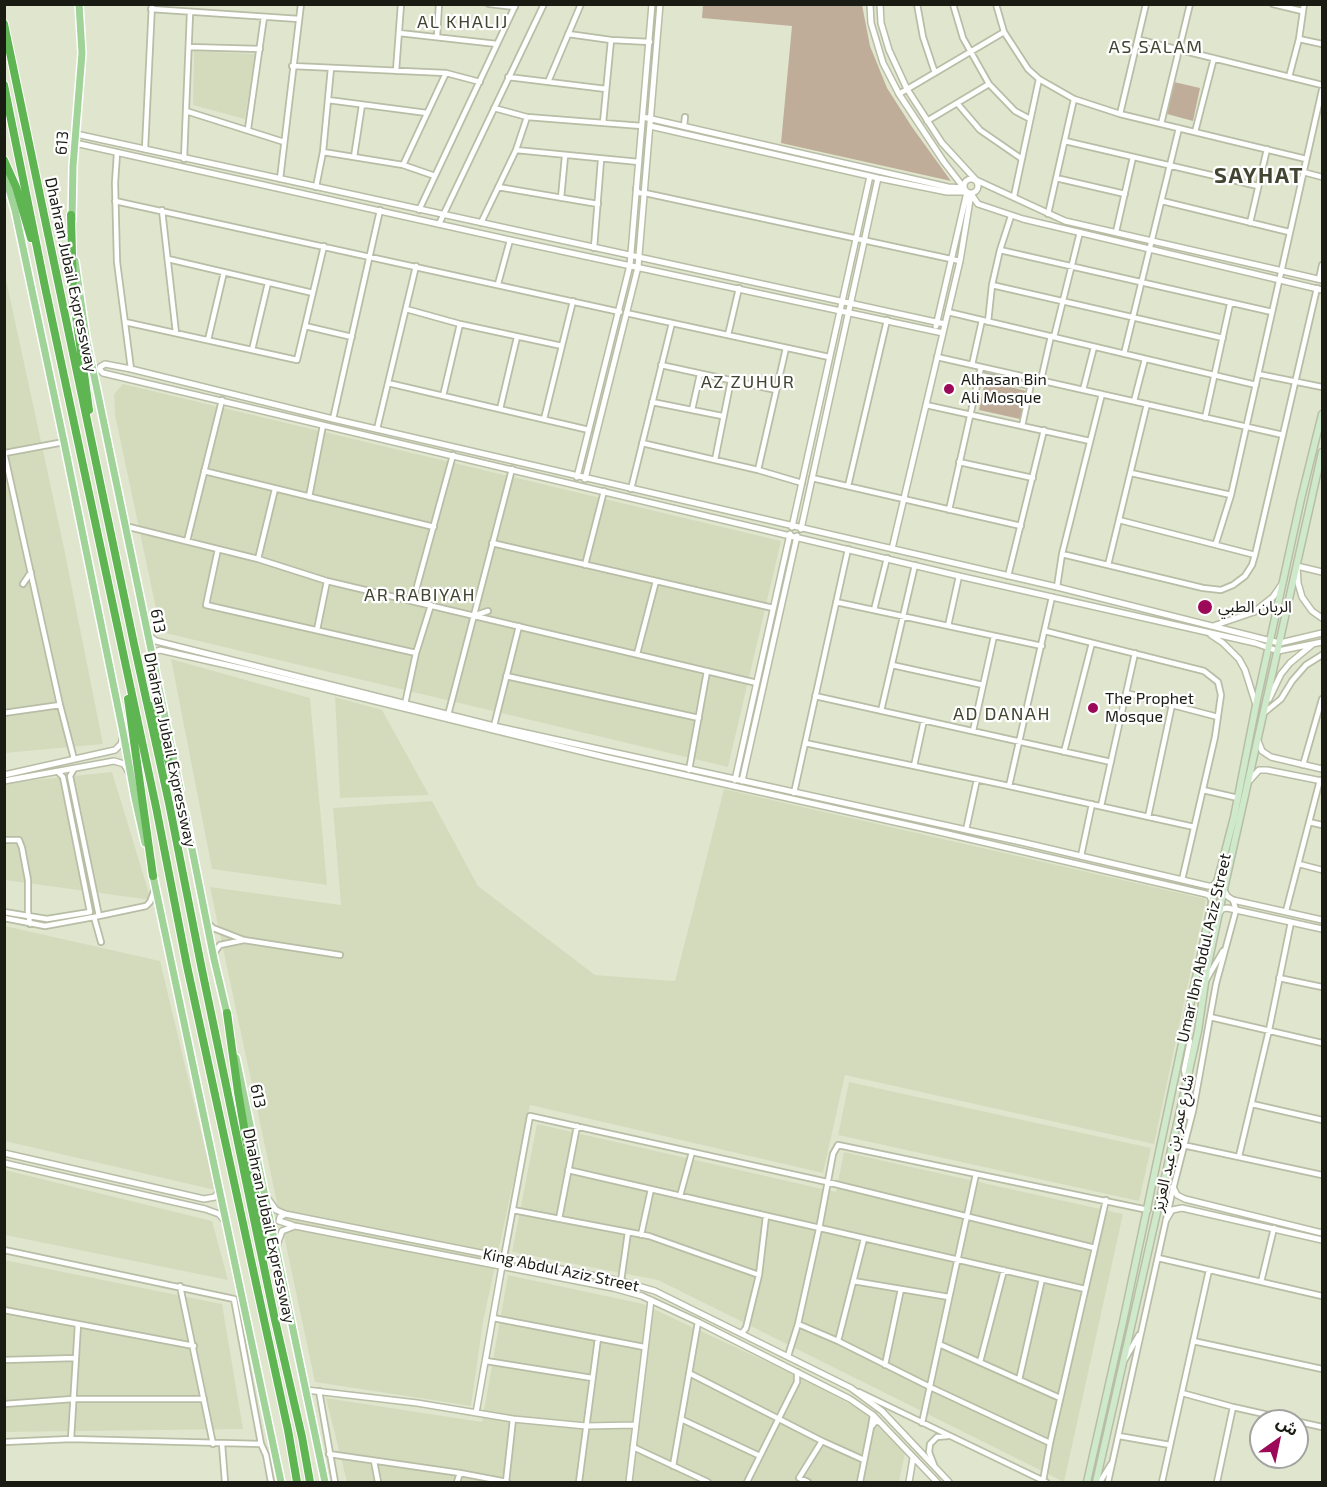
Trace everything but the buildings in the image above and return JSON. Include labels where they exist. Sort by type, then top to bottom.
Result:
[{"type":"highway","name":"Dhahran Jubail Expressway","points":[[4,24],[310,1482]]},
{"type":"highway","name":"Dhahran Jubail Expressway","points":[[4,85],[238,1207],[288,1430],[297,1482]]},
{"type":"highway","points":[[4,160],[16,187],[45,287]]},
{"type":"highway","points":[[71,215],[71,268],[75,311],[97,468]]},
{"type":"highway","points":[[113,609],[153,876]]},
{"type":"highway","points":[[134,644],[186,820]]},
{"type":"highway","points":[[227,1013],[275,1320]]},
{"type":"main road","name":"613","points":[[79,4],[82,53],[71,215],[81,308],[213,959],[227,1013],[325,1482]]},
{"type":"main road","points":[[4,172],[15,210],[131,778],[281,1482]]},
{"type":"main road","name":"Umar Ibn Abdul Aziz Street","points":[[1087,1482],[1148,1210],[1212,902],[1238,798],[1284,580],[1323,414]]},
{"type":"main road","name":"شارع عمر بن عبد العزيز","points":[[1098,1482],[1198,1030],[1205,982],[1224,889],[1323,452]]},
{"type":"street","points":[[280,179],[301,4]]},
{"type":"street","points":[[396,71],[401,4]]},
{"type":"street","points":[[437,36],[439,4]]},
{"type":"street","points":[[419,210],[516,6],[489,4]]},
{"type":"street","points":[[439,224],[544,4]]},
{"type":"street","points":[[548,82],[581,4]]},
{"type":"street","points":[[585,478],[623,312],[630,265],[652,4]]},
{"type":"street","points":[[577,477],[623,312],[638,267],[660,4]]},
{"type":"street","points":[[870,4],[871,23],[883,63],[899,94],[944,162],[978,204],[1011,216],[1320,289],[1295,382],[1255,555],[1245,576],[1221,590],[1203,588],[1062,554]]},
{"type":"street","points":[[494,108],[527,117],[651,126],[947,192],[979,189],[976,180],[942,143],[907,89],[889,50],[881,23],[880,4]]},
{"type":"street","points":[[917,4],[926,50],[935,73]]},
{"type":"street","points":[[953,4],[958,26],[989,84],[1015,111],[1030,119]]},
{"type":"street","points":[[996,4],[1004,32],[1028,69],[1039,79],[1074,99],[1120,114],[1306,159]]},
{"type":"street","points":[[1120,114],[1140,40],[1146,4]]},
{"type":"street","points":[[1161,124],[1190,4]]},
{"type":"street","points":[[1273,4],[1302,11]]},
{"type":"street","points":[[1289,77],[1299,39],[1304,4]]},
{"type":"street","points":[[145,150],[152,7],[190,13],[299,19]]},
{"type":"street","points":[[184,159],[190,13]]},
{"type":"street","points":[[248,129],[264,17]]},
{"type":"street","points":[[899,94],[1004,32]]},
{"type":"street","points":[[399,33],[497,44]]},
{"type":"street","points":[[568,34],[650,42]]},
{"type":"street","points":[[1299,39],[1323,44]]},
{"type":"street","points":[[603,123],[611,40]]},
{"type":"street","points":[[1140,40],[1323,85]]},
{"type":"street","points":[[189,46],[260,49]]},
{"type":"street","points":[[1195,132],[1214,58]]},
{"type":"street","points":[[292,66],[446,73],[480,82]]},
{"type":"street","points":[[316,187],[323,152],[331,68]]},
{"type":"street","points":[[403,165],[446,73]]},
{"type":"street","points":[[508,77],[606,89]]},
{"type":"street","points":[[1014,196],[1039,79]]},
{"type":"street","points":[[927,122],[989,84]]},
{"type":"street","points":[[1216,543],[1231,495],[1323,90]]},
{"type":"street","points":[[1048,214],[1074,99]]},
{"type":"street","points":[[328,100],[427,113]]},
{"type":"street","points":[[957,103],[980,130],[1022,159]]},
{"type":"street","points":[[354,157],[362,105]]},
{"type":"street","points":[[186,111],[284,142]]},
{"type":"street","points":[[481,224],[516,150],[527,117]]},
{"type":"street","points":[[643,117],[967,191]]},
{"type":"street","points":[[684,126],[685,117]]},
{"type":"street","points":[[1124,354],[1179,128]]},
{"type":"street","points":[[76,134],[945,324]]},
{"type":"street","points":[[1065,141],[1258,186]]},
{"type":"street","points":[[75,143],[943,333]]},
{"type":"street","points":[[516,150],[639,162]]},
{"type":"street","points":[[1250,223],[1267,150]]},
{"type":"street","points":[[323,152],[403,165],[435,176]]},
{"type":"street","points":[[117,153],[115,201],[117,262],[131,369]]},
{"type":"street","points":[[561,198],[566,156]]},
{"type":"street","points":[[1116,232],[1133,157]]},
{"type":"street","points":[[594,248],[601,160]]},
{"type":"street","points":[[1303,172],[1323,177]]},
{"type":"street","points":[[792,527],[870,176]]},
{"type":"street","points":[[801,529],[879,178]]},
{"type":"street","points":[[1056,178],[1125,194]]},
{"type":"street","points":[[892,549],[960,261],[967,191],[965,183],[968,180],[976,180],[1014,196],[1065,221],[1321,280],[1323,265]]},
{"type":"street","points":[[498,187],[598,204]]},
{"type":"street","points":[[636,189],[639,193],[960,261]]},
{"type":"street","points":[[935,331],[967,191]]},
{"type":"street","points":[[4,198],[12,204],[15,210]]},
{"type":"street","points":[[115,201],[829,357]]},
{"type":"street","points":[[1162,201],[1289,232]]},
{"type":"street","points":[[162,210],[176,333]]},
{"type":"street","points":[[333,419],[380,210]]},
{"type":"street","points":[[972,365],[985,321],[1000,250],[1011,216]]},
{"type":"street","points":[[1041,380],[1080,232]]},
{"type":"street","points":[[498,285],[510,240]]},
{"type":"street","points":[[125,322],[297,360],[324,246]]},
{"type":"street","points":[[1000,250],[1272,312]]},
{"type":"street","points":[[168,260],[313,293]]},
{"type":"street","points":[[377,429],[416,266]]},
{"type":"street","points":[[208,340],[224,272]]},
{"type":"street","points":[[252,350],[268,283]]},
{"type":"street","points":[[992,285],[1223,338]]},
{"type":"street","points":[[728,335],[739,288]]},
{"type":"street","points":[[544,419],[573,301]]},
{"type":"street","points":[[1205,418],[1230,304]]},
{"type":"street","points":[[406,309],[460,324],[562,346]]},
{"type":"street","points":[[848,486],[885,319],[890,312]]},
{"type":"street","points":[[948,312],[1256,384]]},
{"type":"street","points":[[630,490],[672,323]]},
{"type":"street","points":[[443,396],[460,324]]},
{"type":"street","points":[[305,326],[352,337]]},
{"type":"street","points":[[500,409],[516,337]]},
{"type":"street","points":[[1083,390],[1094,346]]},
{"type":"street","points":[[758,470],[786,348]]},
{"type":"street","points":[[937,357],[1283,435]]},
{"type":"street","points":[[1134,401],[1145,359]]},
{"type":"street","points":[[1284,580],[1273,597],[1254,612],[1209,629],[959,576],[790,534],[103,373],[100,368],[105,364],[131,369],[630,490],[1057,587],[1209,629],[1271,645],[1278,651],[1323,642]]},
{"type":"street","points":[[661,365],[776,390]]},
{"type":"street","points":[[949,510],[981,367]]},
{"type":"street","points":[[692,410],[700,374]]},
{"type":"street","points":[[1258,374],[1323,387]]},
{"type":"street","points":[[979,375],[1030,386]]},
{"type":"street","points":[[1022,426],[1032,378]]},
{"type":"street","points":[[715,460],[731,380]]},
{"type":"street","points":[[388,383],[589,430]]},
{"type":"street","points":[[1057,587],[1062,554],[1102,394]]},
{"type":"street","points":[[187,542],[222,400]]},
{"type":"street","points":[[652,402],[722,416]]},
{"type":"street","points":[[1108,565],[1147,404]]},
{"type":"street","points":[[926,405],[1090,441]]},
{"type":"street","points":[[309,497],[323,425]]},
{"type":"street","points":[[1008,577],[1044,430]]},
{"type":"street","points":[[64,442],[5,453],[60,705],[75,759]]},
{"type":"street","points":[[642,443],[758,470],[802,483]]},
{"type":"street","points":[[413,601],[453,456]]},
{"type":"street","points":[[959,462],[1033,478]]},
{"type":"street","points":[[448,715],[512,469]]},
{"type":"street","points":[[204,471],[434,527]]},
{"type":"street","points":[[1131,473],[1231,495]]},
{"type":"street","points":[[812,478],[1021,526]]},
{"type":"street","points":[[4,490],[13,488]]},
{"type":"street","points":[[258,559],[275,489]]},
{"type":"street","points":[[585,565],[604,491]]},
{"type":"street","points":[[1119,520],[1216,543],[1255,555]]},
{"type":"street","points":[[125,526],[258,559],[327,581],[757,682]]},
{"type":"street","points":[[740,788],[739,781],[757,682],[790,534]]},
{"type":"street","points":[[739,781],[797,536]]},
{"type":"street","points":[[492,543],[773,609]]},
{"type":"street","points":[[218,549],[206,604],[416,653]]},
{"type":"street","points":[[794,793],[848,549]]},
{"type":"street","points":[[881,711],[915,565],[920,559],[918,556]]},
{"type":"street","points":[[874,610],[887,558]]},
{"type":"street","points":[[931,569],[931,564],[937,561]]},
{"type":"street","points":[[1323,572],[1297,566],[1302,597],[1312,611],[1323,618]]},
{"type":"street","points":[[23,584],[31,571]]},
{"type":"street","points":[[948,626],[959,576]]},
{"type":"street","points":[[317,630],[327,581]]},
{"type":"street","points":[[637,654],[656,581]]},
{"type":"street","points":[[1009,786],[1052,597]]},
{"type":"street","points":[[836,602],[1042,646]]},
{"type":"street","points":[[405,704],[416,653],[431,605]]},
{"type":"street","points":[[473,615],[488,611]]},
{"type":"street","points":[[494,726],[519,626]]},
{"type":"street","points":[[1209,629],[1239,660],[1245,670],[1256,707]]},
{"type":"street","points":[[1045,631],[1204,671],[1218,682],[1221,695],[1218,717],[1182,880],[1179,884],[1150,881]]},
{"type":"street","points":[[147,633],[156,642],[494,726],[1182,880],[1211,886],[1217,881]]},
{"type":"street","points":[[1271,645],[1323,633]]},
{"type":"street","points":[[973,731],[994,636]]},
{"type":"street","points":[[1064,752],[1092,643]]},
{"type":"street","points":[[1267,703],[1281,674],[1290,663],[1314,643]]},
{"type":"street","points":[[152,658],[154,652],[160,650],[581,752],[1206,894],[1210,896],[1212,902]]},
{"type":"street","points":[[1101,806],[1135,654]]},
{"type":"street","points":[[1265,712],[1281,699],[1292,681],[1306,665],[1323,655]]},
{"type":"street","points":[[892,665],[983,685]]},
{"type":"street","points":[[689,770],[708,671]]},
{"type":"street","points":[[506,676],[699,718]]},
{"type":"street","points":[[1126,693],[1218,717]]},
{"type":"street","points":[[815,696],[1111,762]]},
{"type":"street","points":[[1303,765],[1323,699]]},
{"type":"street","points":[[4,713],[60,705]]},
{"type":"street","points":[[1148,817],[1172,705]]},
{"type":"street","points":[[914,766],[924,720]]},
{"type":"street","points":[[1316,720],[1323,721]]},
{"type":"street","points":[[4,775],[115,750],[122,744],[123,732]]},
{"type":"street","points":[[1258,741],[1262,752],[1271,757],[1323,769]]},
{"type":"street","points":[[805,743],[1194,827]]},
{"type":"street","points":[[1267,770],[1266,762],[1271,757]]},
{"type":"street","points":[[4,781],[114,761],[127,768],[131,778]]},
{"type":"street","points":[[74,769],[70,776],[94,915]]},
{"type":"street","points":[[1250,780],[1259,770],[1267,770],[1321,781],[1286,911]]},
{"type":"street","points":[[58,772],[63,777],[101,942]]},
{"type":"street","points":[[966,830],[977,779]]},
{"type":"street","points":[[1203,790],[1238,798]]},
{"type":"street","points":[[1081,856],[1092,804]]},
{"type":"street","points":[[70,811],[79,818]]},
{"type":"street","points":[[1309,822],[1323,825]]},
{"type":"street","points":[[4,840],[19,840],[22,848],[28,880],[30,924]]},
{"type":"street","points":[[1299,864],[1323,870]]},
{"type":"street","points":[[4,918],[45,926],[146,906],[155,889]]},
{"type":"street","points":[[1224,889],[1227,896],[1233,900],[1323,920]]},
{"type":"street","points":[[1108,1482],[1173,1187],[1189,1125],[1210,1017],[1236,910],[1233,900]]},
{"type":"street","points":[[1219,914],[1225,908],[1323,929]]},
{"type":"street","points":[[4,912],[48,919],[94,915]]},
{"type":"street","points":[[205,917],[213,928],[244,940],[340,955]]},
{"type":"street","points":[[1239,1156],[1269,1030],[1291,922]]},
{"type":"street","points":[[213,959],[214,950],[220,945],[244,940]]},
{"type":"street","points":[[1205,982],[1227,945]]},
{"type":"street","points":[[1279,978],[1323,987]]},
{"type":"street","points":[[1210,1017],[1323,1042]]},
{"type":"street","points":[[1184,1038],[1190,1041],[1184,1070],[1190,1106],[1189,1125]]},
{"type":"street","points":[[1252,1104],[1323,1120]]},
{"type":"street","points":[[504,1257],[530,1116],[827,1182],[1095,1248]]},
{"type":"street","points":[[559,1219],[577,1126]]},
{"type":"street","points":[[1183,1144],[1323,1175]]},
{"type":"street","points":[[788,1356],[798,1324],[833,1154],[836,1148],[842,1145],[1148,1210]]},
{"type":"street","points":[[680,1196],[692,1152]]},
{"type":"street","points":[[4,1153],[204,1199],[211,1204],[205,1209]]},
{"type":"street","points":[[4,1163],[205,1209],[219,1214],[228,1227]]},
{"type":"street","points":[[568,1170],[1085,1289]]},
{"type":"street","points":[[922,1423],[976,1174]]},
{"type":"street","points":[[204,1199],[215,1197],[219,1192],[219,1186]]},
{"type":"street","points":[[1173,1187],[1177,1195],[1185,1199],[1323,1233]]},
{"type":"street","points":[[641,1235],[651,1189]]},
{"type":"street","points":[[266,1196],[276,1210],[285,1214]]},
{"type":"street","points":[[1182,1208],[1180,1202],[1185,1199]]},
{"type":"street","points":[[851,1388],[1044,1482],[1050,1443],[1106,1200]]},
{"type":"street","points":[[1166,1220],[1172,1210],[1182,1208],[1323,1240]]},
{"type":"street","points":[[513,1210],[641,1235],[759,1275]]},
{"type":"street","points":[[285,1214],[280,1216],[279,1221],[295,1226]]},
{"type":"street","name":"King Abdul Aziz Street","points":[[285,1214],[621,1281],[668,1296],[851,1388],[882,1411],[949,1482]]},
{"type":"street","points":[[742,1333],[746,1328],[759,1275],[766,1216]]},
{"type":"street","points":[[276,1248],[282,1232],[295,1226]]},
{"type":"street","name":"King Abdul Aziz Street","points":[[295,1226],[613,1288],[651,1300],[850,1399],[873,1415],[937,1482]]},
{"type":"street","points":[[1261,1282],[1274,1228]]},
{"type":"street","points":[[621,1281],[628,1232]]},
{"type":"street","points":[[838,1341],[864,1239]]},
{"type":"street","points":[[4,1250],[234,1299]]},
{"type":"street","points":[[1158,1258],[1323,1296]]},
{"type":"street","points":[[476,1413],[502,1266]]},
{"type":"street","points":[[980,1362],[1004,1270]]},
{"type":"street","points":[[1162,1482],[1209,1270]]},
{"type":"street","points":[[1019,1380],[1042,1279]]},
{"type":"street","points":[[853,1281],[949,1297]]},
{"type":"street","points":[[180,1286],[213,1444]]},
{"type":"street","points":[[240,1287],[234,1299],[261,1444],[266,1455],[271,1482]]},
{"type":"street","points":[[885,1365],[901,1289]]},
{"type":"street","points":[[629,1482],[651,1300]]},
{"type":"street","points":[[4,1310],[194,1346]]},
{"type":"street","points":[[494,1318],[644,1347]]},
{"type":"street","points":[[673,1466],[698,1322]]},
{"type":"street","points":[[71,1439],[78,1324]]},
{"type":"street","points":[[798,1324],[1050,1443]]},
{"type":"street","points":[[1124,1361],[1142,1332]]},
{"type":"street","points":[[579,1482],[598,1338]]},
{"type":"street","points":[[1193,1341],[1323,1369]]},
{"type":"street","points":[[939,1344],[1060,1398]]},
{"type":"street","points":[[4,1360],[76,1358]]},
{"type":"street","points":[[773,1359],[818,1378],[823,1377],[822,1373]]},
{"type":"street","points":[[486,1361],[592,1378]]},
{"type":"street","points":[[747,1482],[797,1382],[798,1374],[795,1370]]},
{"type":"street","points":[[689,1373],[864,1460]]},
{"type":"street","points":[[306,1390],[417,1403],[513,1419],[586,1426],[635,1425]]},
{"type":"street","points":[[319,1392],[336,1482]]},
{"type":"street","points":[[1182,1393],[1233,1407],[1323,1426]]},
{"type":"street","points":[[4,1404],[73,1399],[204,1399]]},
{"type":"street","points":[[1217,1482],[1233,1407]]},
{"type":"street","points":[[860,1482],[873,1415]]},
{"type":"street","points":[[329,1454],[506,1482],[513,1419]]},
{"type":"street","points":[[681,1419],[760,1456]]},
{"type":"street","points":[[871,1427],[875,1422],[882,1424]]},
{"type":"street","points":[[936,1468],[929,1452],[930,1444],[937,1437],[950,1436]]},
{"type":"street","points":[[1119,1436],[1170,1445]]},
{"type":"street","points":[[4,1442],[71,1439],[261,1444]]},
{"type":"street","points":[[808,1482],[799,1480],[822,1441]]},
{"type":"street","points":[[222,1444],[225,1482]]},
{"type":"street","points":[[633,1447],[708,1482]]},
{"type":"street","points":[[909,1482],[914,1461],[912,1456]]},
{"type":"street","points":[[374,1461],[378,1482]]},
{"type":"street","points":[[1098,1482],[1113,1461]]},
{"type":"street","points":[[911,1473],[917,1467],[926,1471]]},
{"type":"street","points":[[457,1482],[460,1473]]},
{"type":"shaded area","points":[[703,5],[862,5],[870,46],[887,88],[951,181],[781,143],[792,26],[702,18]]},
{"type":"shaded area","points":[[194,51],[255,54],[245,119],[193,105]]},
{"type":"shaded area","points":[[1174,82],[1200,88],[1193,121],[1167,114]]},
{"type":"shaded area","points":[[4,270],[64,548],[103,744],[5,753]]},
{"type":"shaded area","points":[[985,381],[1027,391],[1020,419],[979,410]]},
{"type":"shaded area","points":[[123,384],[781,541],[728,767],[161,632],[115,415],[114,394]]},
{"type":"shaded area","points":[[171,659],[310,698],[327,885],[212,869]]},
{"type":"shaded area","points":[[335,697],[382,710],[429,795],[340,798]]},
{"type":"shaded area","points":[[112,772],[151,900],[5,880],[5,783]]},
{"type":"shaded area","points":[[724,789],[1206,899],[1154,1144],[845,1075],[823,1173],[530,1105],[483,1322],[471,1406],[315,1382],[210,887],[341,905],[333,808],[432,801],[478,886],[595,975],[675,981]]},
{"type":"shaded area","points":[[5,926],[160,961],[215,1190],[5,1141]]},
{"type":"shaded area","points":[[849,1082],[1151,1148],[1139,1201],[838,1135]]},
{"type":"shaded area","points":[[537,1124],[836,1192],[844,1152],[1123,1214],[1064,1482],[658,1280],[512,1252]]},
{"type":"shaded area","points":[[5,1170],[212,1221],[228,1280],[5,1235]]},
{"type":"shaded area","points":[[4,1260],[222,1304],[243,1429],[5,1432]]},
{"type":"shaded area","points":[[508,1275],[643,1304],[810,1382],[862,1411],[905,1453],[899,1482],[347,1482],[326,1398],[482,1422]]},
{"type":"place","name":"Alhasan Bin Ali Mosque","points":[[949,389]]},
{"type":"place","name":"الربان الطبي","points":[[1205,607]]},
{"type":"place","name":"The Prophet Mosque","points":[[1093,708]]},
{"type":"district","name":"AL KHALIJ","points":[[463,22]]},
{"type":"district","name":"AS SALAM","points":[[1156,47]]},
{"type":"district","name":"SAYHAT","points":[[1259,176]]},
{"type":"district","name":"AZ ZUHUR","points":[[748,382]]},
{"type":"district","name":"AR RABIYAH","points":[[420,595]]},
{"type":"district","name":"AD DANAH","points":[[1002,714]]}]
